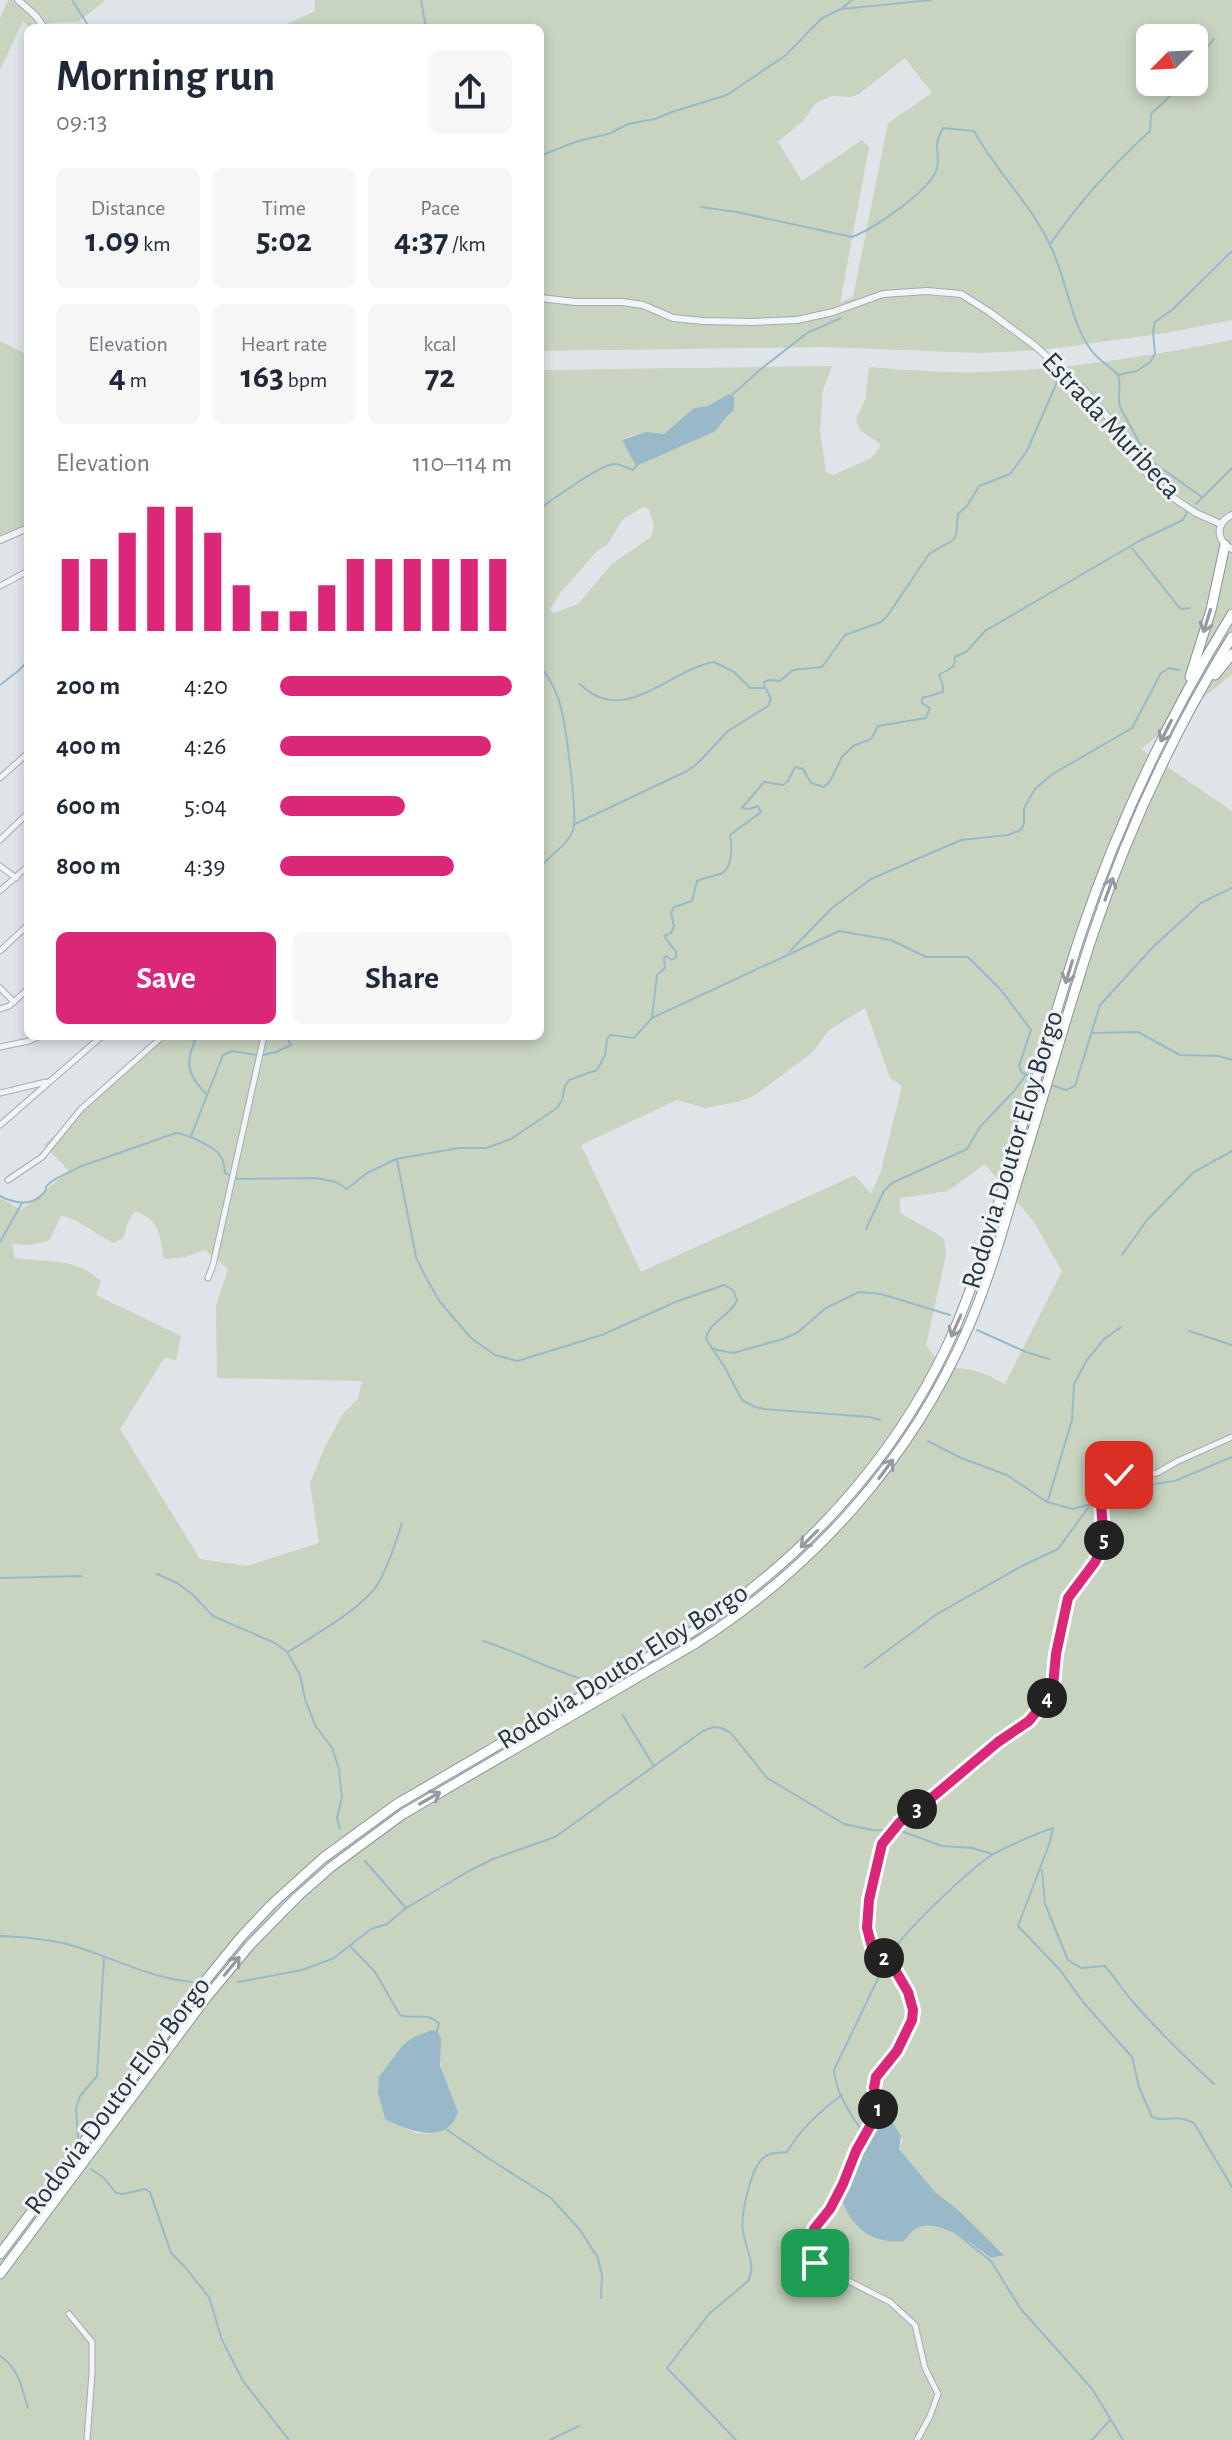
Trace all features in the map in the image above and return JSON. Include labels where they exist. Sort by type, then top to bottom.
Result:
[{"type":"highway","points":[[1183,697],[1228,547]]},
{"type":"highway","name":"Rodovia Doutor Eloy Borgo","points":[[0,2254],[218,1963],[256,1920],[306,1873],[341,1843],[397,1804],[731,1606],[805,1543],[870,1470],[924,1389],[962,1313],[983,1255],[1091,904],[1140,784],[1183,697],[1232,614]]},
{"type":"highway","name":"Rodovia Doutor Eloy Borgo","points":[[0,2274],[220,1980],[297,1897],[385,1826],[696,1643],[738,1615],[813,1552],[879,1478],[934,1395],[977,1306],[1102,908],[1151,789],[1194,703],[1232,637]]},
{"type":"highway","points":[[1194,703],[1232,654]]},
{"type":"street","points":[[19,0],[41,24]]},
{"type":"street","name":"Estrada Muribeca","points":[[544,298],[622,302],[643,305],[673,318],[752,322],[797,320],[833,312],[883,294],[927,291],[961,294],[1034,345],[1085,391],[1163,491],[1196,513],[1221,524]]},
{"type":"street","points":[[1228,547],[1219,533],[1221,524],[1232,515]]},
{"type":"street","points":[[0,540],[24,530]]},
{"type":"street","points":[[0,586],[24,573]]},
{"type":"street","points":[[0,778],[24,757]]},
{"type":"street","points":[[0,840],[24,817]]},
{"type":"street","points":[[0,866],[16,878]]},
{"type":"street","points":[[0,891],[24,870]]},
{"type":"street","points":[[0,951],[24,929]]},
{"type":"street","points":[[0,988],[14,1002]]},
{"type":"street","points":[[0,1009],[24,993]]},
{"type":"street","points":[[0,1047],[31,1040]]},
{"type":"street","points":[[0,1125],[97,1040]]},
{"type":"street","points":[[8,1180],[42,1157],[81,1109],[159,1040]]},
{"type":"street","points":[[208,1278],[263,1040]]},
{"type":"street","points":[[0,1093],[48,1081]]},
{"type":"street","points":[[917,2440],[938,2394],[925,2368],[915,2325],[890,2302],[815,2263],[811,2239],[814,2229],[830,2209],[856,2151],[878,2112],[874,2088],[876,2077],[897,2051],[912,2020],[913,2010],[908,1992],[894,1968],[872,1947],[867,1928],[869,1900],[882,1844],[900,1822],[998,1742],[1029,1721],[1045,1701],[1053,1686],[1056,1654],[1068,1598],[1095,1562],[1104,1543],[1100,1491],[1108,1478],[1157,1473],[1232,1437]]},
{"type":"street","points":[[69,2314],[92,2342],[87,2440]]},
{"type":"green space","points":[[8,0],[106,0],[78,22],[26,24],[23,21],[0,70],[0,18]]},
{"type":"green space","points":[[315,0],[1232,0],[1232,320],[1166,333],[1042,350],[980,353],[825,347],[544,351],[544,24],[287,24],[315,11]],"holes":[[[905,58],[932,93],[888,123],[853,297],[840,303],[869,147],[862,140],[802,181],[778,142],[804,120],[816,103],[832,96],[859,94]]]},
{"type":"green space","points":[[1232,340],[1232,674],[1141,749],[1232,811],[1232,2440],[0,2440],[0,1198],[21,1210],[69,1171],[44,1145],[163,1040],[544,1040],[544,370],[832,366],[823,390],[820,431],[826,472],[833,475],[871,458],[880,448],[879,443],[860,430],[856,419],[865,400],[869,367],[952,372],[1012,371],[1107,361]],"holes":[[[716,402],[726,416],[714,432],[636,465],[622,440],[632,435],[664,434],[694,408]],[[643,507],[649,509],[654,526],[651,537],[612,564],[578,604],[554,613],[550,609],[561,592],[597,551],[607,545],[623,519]],[[865,1008],[890,1078],[902,1086],[881,1171],[871,1194],[855,1175],[641,1272],[581,1145],[677,1100],[705,1108],[754,1096],[812,1053],[829,1030]],[[985,1164],[1034,1222],[1062,1271],[1005,1384],[984,1374],[946,1365],[926,1346],[946,1254],[944,1239],[900,1212],[900,1198],[948,1191]],[[135,1211],[150,1219],[159,1235],[164,1259],[185,1257],[205,1250],[228,1269],[216,1306],[217,1378],[362,1381],[358,1399],[342,1415],[310,1484],[319,1543],[247,1566],[200,1559],[120,1429],[165,1357],[176,1361],[181,1336],[96,1295],[101,1281],[85,1269],[66,1263],[15,1258],[12,1244],[30,1245],[49,1241],[61,1216],[73,1219],[114,1243],[123,1238]],[[439,2056],[458,2112],[429,2134],[416,2133],[385,2119],[379,2082],[391,2062]],[[890,2119],[903,2140],[899,2149],[936,2193],[1002,2251],[991,2258],[962,2238],[938,2227],[917,2229],[909,2236],[849,2214],[841,2200],[882,2120]]]},
{"type":"green space","points":[[0,341],[24,353],[24,532],[0,542]]},
{"type":"water","points":[[729,394],[734,397],[734,410],[714,432],[636,466],[622,440],[646,432],[664,434],[694,408],[708,406]]},
{"type":"water","points":[[432,2030],[438,2032],[441,2039],[440,2065],[458,2112],[453,2123],[445,2129],[426,2133],[385,2119],[378,2092],[379,2077],[403,2045]]},
{"type":"water","points":[[886,2118],[890,2119],[901,2136],[899,2149],[936,2193],[1004,2255],[991,2258],[942,2228],[921,2226],[904,2241],[892,2241],[872,2237],[857,2226],[841,2198],[858,2155]]},
{"type":"waterway","points":[[72,0],[87,24]]},
{"type":"waterway","points":[[421,0],[425,24]]},
{"type":"waterway","points":[[544,154],[611,133],[628,124],[655,119],[727,95],[786,55],[822,18],[852,0]]},
{"type":"waterway","points":[[842,9],[931,0]]},
{"type":"waterway","points":[[1208,46],[1214,39]]},
{"type":"waterway","points":[[1051,243],[1097,184],[1150,131],[1151,114],[1170,96]]},
{"type":"waterway","points":[[701,207],[852,237],[899,209],[931,180],[937,168],[937,143],[943,128],[974,131],[1042,230],[1056,258],[1084,338],[1094,354],[1118,375],[1120,407],[1146,455],[1202,497]]},
{"type":"waterway","points":[[1118,375],[1137,371],[1150,362],[1155,354],[1155,322],[1173,309],[1232,251]]},
{"type":"waterway","points":[[732,395],[807,333],[841,318]]},
{"type":"waterway","points":[[580,684],[597,696],[613,700],[646,692],[714,662],[734,672],[750,688],[765,688],[764,682],[780,681],[793,670],[822,667],[845,635],[881,622],[888,615],[929,554],[953,540],[958,514],[979,486],[1010,474],[1027,451],[1057,382]]},
{"type":"waterway","points":[[544,505],[607,466],[616,464],[633,470],[637,465]]},
{"type":"waterway","points":[[1196,504],[1232,468]]},
{"type":"waterway","points":[[652,1017],[657,975],[665,968],[666,956],[672,960],[676,957],[676,952],[664,936],[671,933],[674,926],[671,913],[674,907],[692,901],[697,881],[723,873],[729,865],[730,835],[761,812],[758,806],[742,808],[764,782],[783,785],[795,767],[803,769],[811,783],[824,787],[842,757],[853,746],[871,739],[878,726],[926,718],[930,708],[922,703],[922,698],[943,692],[939,675],[954,666],[955,657],[967,651],[985,631],[1141,540],[1183,520],[1187,512]]},
{"type":"waterway","points":[[1132,548],[1178,606],[1181,609],[1190,608]]},
{"type":"waterway","points":[[0,685],[24,665]]},
{"type":"waterway","points":[[790,951],[832,908],[871,879],[961,840],[1008,835],[1021,830],[1024,808],[1035,789],[1051,775],[1132,728],[1161,673],[1169,668],[1179,670]]},
{"type":"waterway","points":[[544,672],[554,688],[562,712],[574,808],[573,830],[544,863]]},
{"type":"waterway","points":[[575,824],[697,764],[728,731],[768,706],[771,699],[766,689]]},
{"type":"waterway","points":[[1051,1085],[1066,1090],[1075,1086],[1100,1005],[1154,946],[1201,903],[1232,888]]},
{"type":"waterway","points":[[0,1196],[16,1202],[33,1201],[53,1181],[79,1167],[176,1133],[193,1138],[216,1151],[222,1158],[225,1173],[238,1179],[316,1178],[336,1182],[347,1189],[367,1173],[396,1159],[459,1148],[486,1148],[511,1139],[557,1108],[569,1080],[597,1070],[610,1035],[634,1038],[652,1018],[839,931],[891,940],[926,957],[968,957],[1001,990],[1031,1030],[1019,1066],[1022,1073],[1034,1078]]},
{"type":"waterway","points":[[1092,1033],[1138,1032],[1180,1055],[1219,1056],[1232,1060]]},
{"type":"waterway","points":[[195,1040],[190,1054],[190,1068],[195,1081],[207,1095]]},
{"type":"waterway","points":[[263,1055],[291,1045],[288,1040]]},
{"type":"waterway","points":[[191,1136],[223,1055],[232,1051],[257,1055]]},
{"type":"waterway","points":[[866,1229],[884,1191],[892,1183],[967,1149],[980,1127],[1025,1076]]},
{"type":"waterway","points":[[1122,1255],[1147,1220],[1194,1172],[1232,1151]]},
{"type":"waterway","points":[[397,1160],[416,1257],[425,1276],[440,1302],[471,1338],[495,1355],[517,1361],[602,1335],[678,1301],[724,1285],[733,1290],[737,1300],[711,1328],[706,1339],[742,1400],[764,1409],[880,1420]]},
{"type":"waterway","points":[[0,1242],[22,1203]]},
{"type":"waterway","points":[[712,1349],[733,1353],[783,1339],[797,1333],[826,1308],[859,1292],[881,1294],[950,1315]]},
{"type":"waterway","points":[[1048,1500],[1072,1420],[1074,1384],[1087,1360],[1104,1339],[1121,1327]]},
{"type":"waterway","points":[[977,1330],[1049,1359]]},
{"type":"waterway","points":[[1189,1331],[1232,1345]]},
{"type":"waterway","points":[[928,1441],[961,1458],[1007,1475],[1047,1502],[1073,1509],[1141,1486],[1175,1481],[1232,1457]]},
{"type":"waterway","points":[[864,1668],[937,1614],[1058,1549],[1090,1505]]},
{"type":"waterway","points":[[288,1652],[338,1620],[372,1592],[386,1568],[402,1523]]},
{"type":"waterway","points":[[157,1574],[192,1594],[213,1616],[275,1643],[287,1652],[300,1675],[315,1725],[332,1748],[339,1769],[342,1797],[337,1818],[340,1829]]},
{"type":"waterway","points":[[0,1578],[81,1576]]},
{"type":"waterway","points":[[483,1641],[579,1678]]},
{"type":"waterway","points":[[622,1714],[653,1765]]},
{"type":"waterway","points":[[238,1982],[302,1970],[334,1958],[371,1929],[387,1924],[406,1908],[469,1871],[555,1837],[703,1731],[714,1727],[731,1733],[767,1778],[844,1824],[872,1830],[901,1831],[942,1846],[972,1848],[992,1854]]},
{"type":"waterway","points":[[888,1958],[920,1920],[979,1864],[1002,1850],[1053,1828],[1018,1926],[1060,1970],[1083,2002],[1132,2057],[1139,2087],[1152,2117],[1194,2123],[1232,2187]]},
{"type":"waterway","points":[[365,1861],[405,1907]]},
{"type":"waterway","points":[[1042,1870],[1045,1904],[1068,1960],[1081,1968],[1105,1966],[1152,2023],[1214,2084]]},
{"type":"waterway","points":[[0,1936],[65,1944],[147,1972],[192,1982]]},
{"type":"waterway","points":[[351,1947],[375,1972],[400,2015],[435,2020],[439,2024],[436,2034]]},
{"type":"waterway","points":[[78,2138],[76,2108],[80,2096],[97,2076],[104,1958]]},
{"type":"waterway","points":[[869,2140],[842,2098],[834,2070],[885,1964]]},
{"type":"waterway","points":[[736,2440],[667,2368],[709,2314],[748,2281],[751,2262],[743,2231],[743,2215],[747,2193],[759,2163],[768,2155],[787,2152],[812,2120],[842,2095]]},
{"type":"waterway","points":[[443,2127],[551,2198],[580,2230],[598,2258],[602,2276],[601,2298]]},
{"type":"waterway","points":[[91,2169],[104,2178],[116,2193],[145,2189],[150,2192],[171,2253],[209,2297],[222,2340],[243,2381],[289,2440]]},
{"type":"waterway","points":[[957,2234],[991,2261],[1020,2308],[1093,2390],[1123,2440]]},
{"type":"waterway","points":[[0,2356],[15,2372],[28,2408]]},
{"type":"waterway","points":[[1092,2440],[1110,2420]]},
{"type":"waterway","points":[[550,2440],[579,2426]]},
{"type":"route","points":[[815,2263],[811,2239],[814,2229],[830,2209],[856,2151],[874,2122],[878,2112],[874,2088],[876,2077],[904,2040],[912,2020],[913,2010],[908,1992],[894,1968],[872,1947],[867,1928],[869,1900],[882,1844],[900,1822],[998,1742],[1029,1721],[1045,1701],[1053,1686],[1056,1654],[1068,1598],[1095,1562],[1104,1543],[1100,1491],[1108,1478],[1119,1475]]}]
